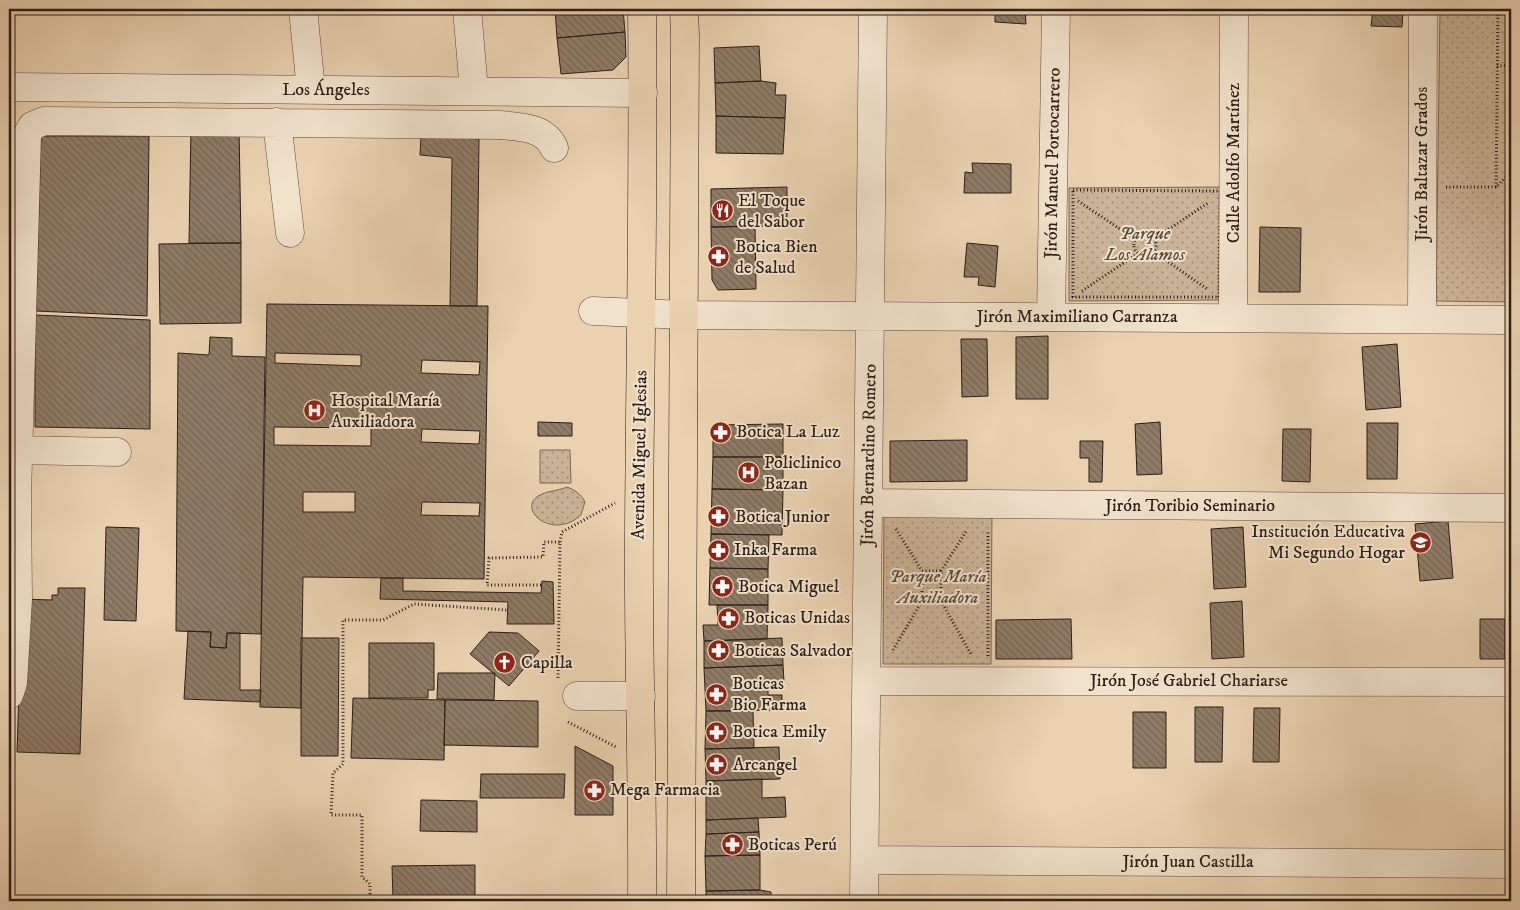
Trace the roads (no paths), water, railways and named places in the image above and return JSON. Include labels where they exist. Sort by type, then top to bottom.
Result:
[{"type":"main road","name":"Avenida Miguel Iglesias","points":[[642,9],[642,313],[639,533],[642,901]]},
{"type":"main road","points":[[681,901],[684,9]]},
{"type":"main road","points":[[639,533],[682,532]]},
{"type":"main road","points":[[642,871],[654,882],[664,884],[672,880],[681,870]]},
{"type":"street","points":[[303,9],[311,90]]},
{"type":"street","points":[[467,9],[474,91]]},
{"type":"street","name":"Jirón Bernardino Romero","points":[[864,901],[873,9]]},
{"type":"street","name":"Jirón Manuel Portocarrero","points":[[1051,317],[1056,9]]},
{"type":"street","name":"Calle Adolfo Martínez","points":[[1226,308],[1234,9]]},
{"type":"street","name":"Jirón Baltazar Grados","points":[[1422,319],[1423,9]]},
{"type":"street","name":"Los Ángeles","points":[[9,87],[643,94]]},
{"type":"street","points":[[9,695],[13,683],[18,599],[17,497],[26,135],[32,126],[44,121],[500,125],[528,128],[550,138],[554,148]]},
{"type":"street","points":[[277,122],[290,232]]},
{"type":"street","name":"Jirón Maximiliano Carranza","points":[[593,312],[684,315],[1051,317],[1226,308],[1422,319],[1511,320]]},
{"type":"street","points":[[18,450],[117,452]]},
{"type":"street","name":"Jirón Toribio Seminario","points":[[868,503],[1511,508]]},
{"type":"street","name":"Jirón José Gabriel Chariarse","points":[[867,681],[1511,682]]},
{"type":"street","points":[[567,691],[640,696]]},
{"type":"street","name":"Jirón Juan Castilla","points":[[865,860],[1511,864]]},
{"type":"place","name":"El Toque del Sabor","points":[[722,211]]},
{"type":"place","name":"Botica Bien de Salud","points":[[719,257]]},
{"type":"place","name":"Hospital María Auxiliadora","points":[[315,411]]},
{"type":"place","name":"Botica La Luz","points":[[720,432]]},
{"type":"place","name":"Policlinico Bazan","points":[[748,473]]},
{"type":"place","name":"Botica Junior","points":[[719,517]]},
{"type":"place","name":"Institución Educativa Mi Segundo Hogar","points":[[1421,542]]},
{"type":"place","name":"Inka Farma","points":[[718,550]]},
{"type":"place","name":"Botica Miguel","points":[[722,587]]},
{"type":"place","name":"Boticas Unidas","points":[[728,618]]},
{"type":"place","name":"Boticas Salvador","points":[[718,651]]},
{"type":"place","name":"Capilla","points":[[505,663]]},
{"type":"place","name":"Boticas Bio Farma","points":[[716,694]]},
{"type":"place","name":"Botica Emily","points":[[716,732]]},
{"type":"place","name":"Arcangel","points":[[717,765]]},
{"type":"place","name":"Mega Farmacia","points":[[594,790]]},
{"type":"place","name":"Boticas Perú","points":[[732,845]]},
{"type":"park label","name":"Parque Los Alamos","points":[[1145,244]]},
{"type":"park label","name":"Parque María Auxiliadora","points":[[938,587]]}]
